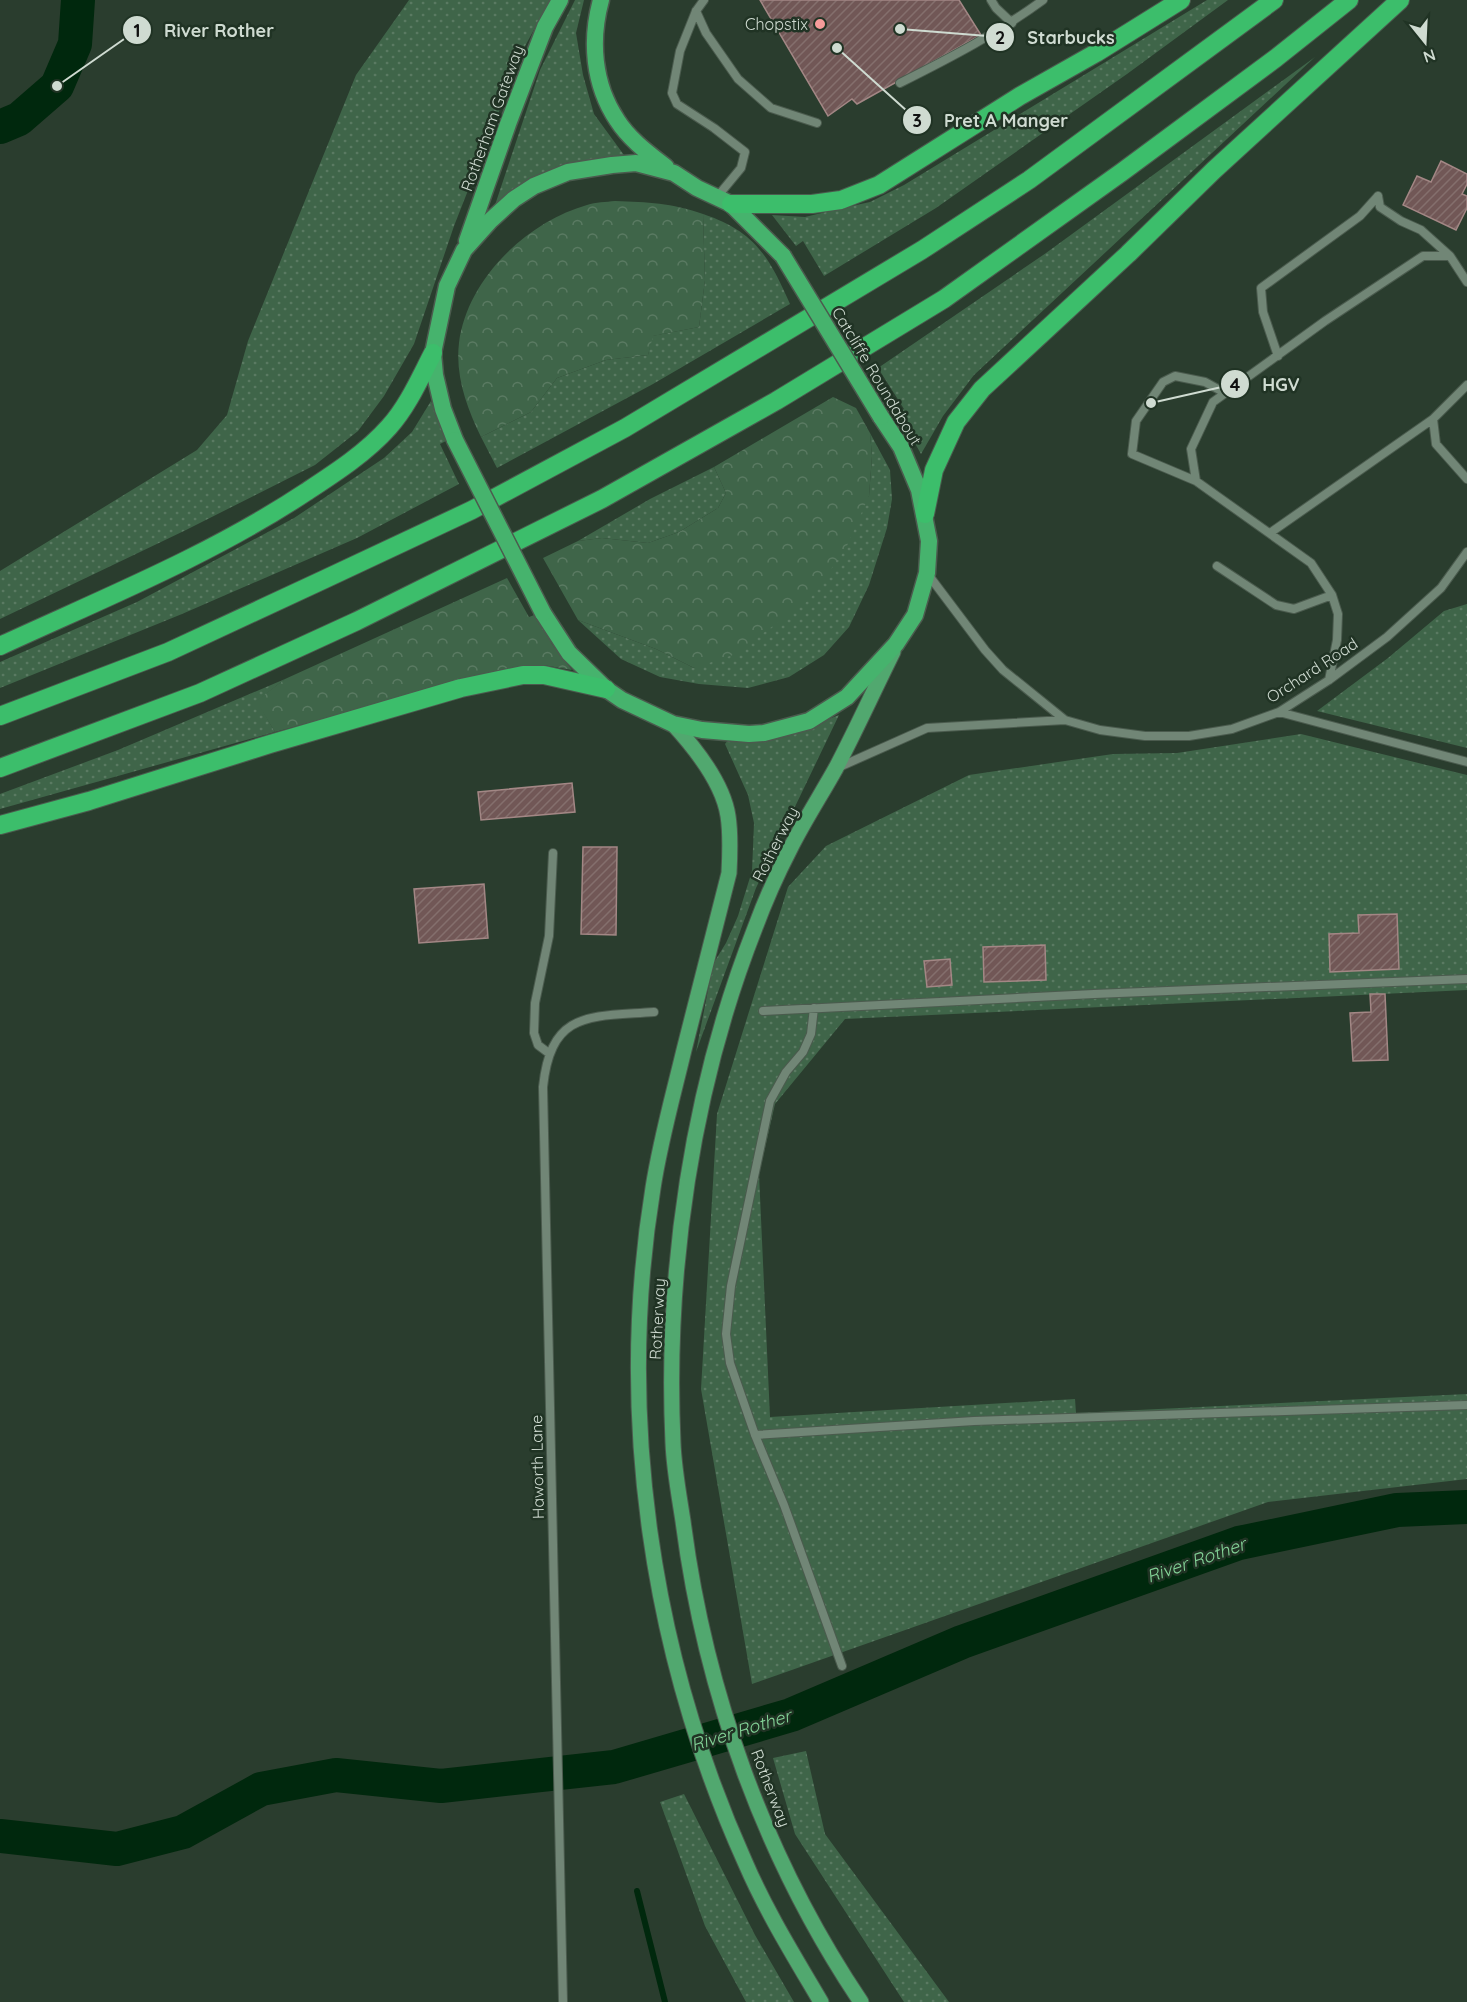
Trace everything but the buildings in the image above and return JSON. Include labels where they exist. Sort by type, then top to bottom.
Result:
[{"type":"highway","name":"Rotherham Gateway","points":[[464,250],[545,27],[561,0]]},
{"type":"highway","points":[[601,0],[595,21],[594,46],[600,84],[616,119],[631,138],[674,173]]},
{"type":"highway","points":[[724,201],[819,203],[841,200],[879,185],[1020,96],[1096,54],[1181,0]]},
{"type":"highway","points":[[0,717],[168,652],[472,510],[625,428],[922,250],[1029,180],[1274,0]]},
{"type":"highway","points":[[0,768],[200,693],[357,621],[602,499],[776,401],[944,299],[1122,172],[1276,58],[1349,0]]},
{"type":"highway","points":[[925,514],[934,470],[956,422],[982,389],[1128,255],[1214,170],[1400,0]]},
{"type":"highway","name":"Catcliffe Roundabout","points":[[636,163],[674,173],[696,188],[724,201],[783,256],[901,447],[919,490],[925,514],[929,542],[927,573],[915,615],[897,644],[847,698],[809,721],[764,733],[702,730],[673,724],[622,700],[606,689],[569,653],[543,613],[455,440],[443,409],[435,375],[433,353],[447,286],[464,250],[491,220],[514,199],[534,186],[568,172],[636,163]]},
{"type":"highway","points":[[0,646],[194,556],[270,516],[325,480],[361,453],[388,428],[403,408],[433,353]]},
{"type":"highway","points":[[0,825],[89,801],[270,744],[461,688],[523,675],[544,675],[606,689]]},
{"type":"main road","name":"Rotherway","points":[[861,2002],[807,1911],[775,1848],[746,1777],[719,1700],[689,1569],[673,1445],[673,1338],[681,1215],[708,1076],[726,1009],[755,926],[790,849],[836,768],[897,644]]},
{"type":"main road","name":"Rotherway","points":[[673,724],[696,749],[720,791],[728,814],[730,851],[729,873],[669,1111],[653,1186],[644,1251],[639,1344],[640,1437],[652,1547],[687,1708],[715,1789],[744,1861],[771,1918],[820,2002]]},
{"type":"lane","points":[[704,0],[696,11],[680,51],[672,93],[677,105],[714,128],[745,152],[741,168],[724,201]]},
{"type":"lane","points":[[991,0],[1012,23]]},
{"type":"lane","points":[[900,84],[1012,23],[1043,0]]},
{"type":"lane","points":[[696,11],[706,33],[738,79],[771,108],[817,123]]},
{"type":"lane","points":[[1278,356],[1263,312],[1261,288],[1360,216],[1378,196],[1380,207],[1401,221],[1421,230],[1450,256],[1467,282]]},
{"type":"lane","points":[[1197,481],[1191,449],[1213,402],[1388,278],[1423,256],[1450,256]]},
{"type":"lane","points":[[1225,393],[1205,382],[1175,376],[1163,382],[1136,421],[1132,454],[1197,481],[1311,563],[1332,595],[1338,614],[1337,640],[1329,680]]},
{"type":"lane","points":[[1270,533],[1433,419],[1467,385]]},
{"type":"lane","points":[[1433,419],[1436,444],[1467,479]]},
{"type":"lane","name":"Orchard Road","points":[[836,768],[927,728],[1065,720],[1100,730],[1145,736],[1189,736],[1232,729],[1279,712],[1388,638],[1441,588],[1467,552]]},
{"type":"lane","points":[[1217,566],[1276,605],[1294,609],[1332,595]]},
{"type":"lane","name":"Orchard Road","points":[[927,573],[991,657],[1065,720]]},
{"type":"lane","points":[[1279,712],[1467,762]]},
{"type":"lane","points":[[550,1054],[538,1045],[534,1033],[535,1003],[549,936],[553,853]]},
{"type":"lane","points":[[763,1011],[1083,994],[1467,979]]},
{"type":"lane","points":[[814,1008],[811,1034],[803,1052],[786,1072],[770,1101],[731,1286],[726,1334],[730,1363],[755,1435],[784,1505],[842,1666]]},
{"type":"lane","name":"Haworth Lane","points":[[563,2002],[543,1087],[545,1067],[550,1054],[559,1036],[572,1024],[610,1016],[654,1012]]},
{"type":"lane","points":[[755,1435],[974,1421],[1467,1405]]},
{"type":"green space","points":[[409,0],[550,0],[524,48],[454,226],[414,344],[384,396],[358,431],[315,465],[0,619],[0,571],[197,450],[227,415],[248,341],[356,75]]},
{"type":"green space","points":[[575,0],[584,0],[576,33],[583,75],[594,114],[624,155],[566,163],[526,184],[495,205],[540,70]]},
{"type":"green space","points":[[1207,0],[1228,0],[936,208],[824,276],[803,241],[796,246],[772,215],[805,217],[870,202],[904,185]]},
{"type":"green space","points":[[1315,57],[974,375],[943,416],[921,454],[898,413],[904,409],[878,368],[1046,253]]},
{"type":"green space","points":[[615,201],[680,207],[703,214],[705,280],[699,327],[653,336],[648,355],[606,360],[557,378],[531,412],[481,437],[467,403],[458,355],[464,319],[474,297],[487,276],[522,239],[565,213],[587,205]]},
{"type":"green space","points":[[703,214],[735,228],[758,247],[775,272],[790,304],[653,384],[497,468],[481,437],[531,412],[557,378],[606,360],[648,355],[652,336],[699,327],[705,280]]},
{"type":"green space","points":[[833,397],[856,408],[870,433],[872,456],[869,496],[846,548],[809,600],[733,655],[694,668],[656,649],[578,620],[543,558],[578,541],[602,538],[648,543],[679,532],[718,508],[726,493],[714,467]]},
{"type":"green space","points":[[431,401],[448,440],[440,444],[459,484],[357,538],[182,614],[0,688],[0,662],[137,602],[294,518],[384,458],[412,432]]},
{"type":"green space","points":[[870,433],[890,470],[892,499],[887,528],[869,585],[849,627],[824,655],[789,677],[748,688],[699,684],[660,677],[621,659],[578,620],[656,649],[694,668],[869,496],[872,456]]},
{"type":"green space","points":[[714,467],[726,493],[718,508],[679,532],[648,543],[602,538],[578,541],[650,499]]},
{"type":"green space","points":[[507,578],[529,617],[537,614],[552,644],[572,670],[543,665],[516,667],[275,732],[256,701],[285,679]]},
{"type":"green space","points":[[1467,604],[1467,748],[1317,711],[1388,658],[1444,611]]},
{"type":"green space","points":[[285,679],[257,701],[275,732],[0,809],[0,794],[118,750]]},
{"type":"green space","points":[[839,715],[756,888],[696,1052],[713,964],[726,943],[738,916],[752,871],[754,823],[748,795],[725,744],[728,740],[800,730]]},
{"type":"green space","points":[[1301,734],[1467,775],[1467,990],[845,1019],[775,1104],[759,1174],[770,1417],[1075,1399],[1076,1413],[1467,1394],[1467,1479],[1268,1502],[752,1684],[701,1389],[717,1114],[788,887],[826,846],[969,775],[1113,754],[1177,753]]},
{"type":"green space","points":[[806,1751],[825,1834],[949,2002],[904,2002],[795,1834],[773,1758]]},
{"type":"green space","points":[[684,1794],[755,1935],[794,2002],[746,2002],[705,1926],[660,1802]]},
{"type":"waterway","name":"River Rother","points":[[0,127],[19,119],[57,86],[75,44],[78,0]]},
{"type":"waterway","name":"River Rother","points":[[0,1836],[117,1849],[183,1832],[261,1789],[336,1775],[441,1786],[614,1767],[791,1715],[962,1642],[1239,1543],[1397,1510],[1467,1507]]},
{"type":"waterway","points":[[637,1891],[665,2002]]},
{"type":"place","name":"Chopstix","points":[[820,24]]},
{"type":"place","name":"Starbucks","points":[[900,29]]},
{"type":"place","name":"Pret A Manger","points":[[837,48]]},
{"type":"place","name":"River Rother","points":[[57,86]]},
{"type":"place","name":"HGV","points":[[1151,403]]}]
